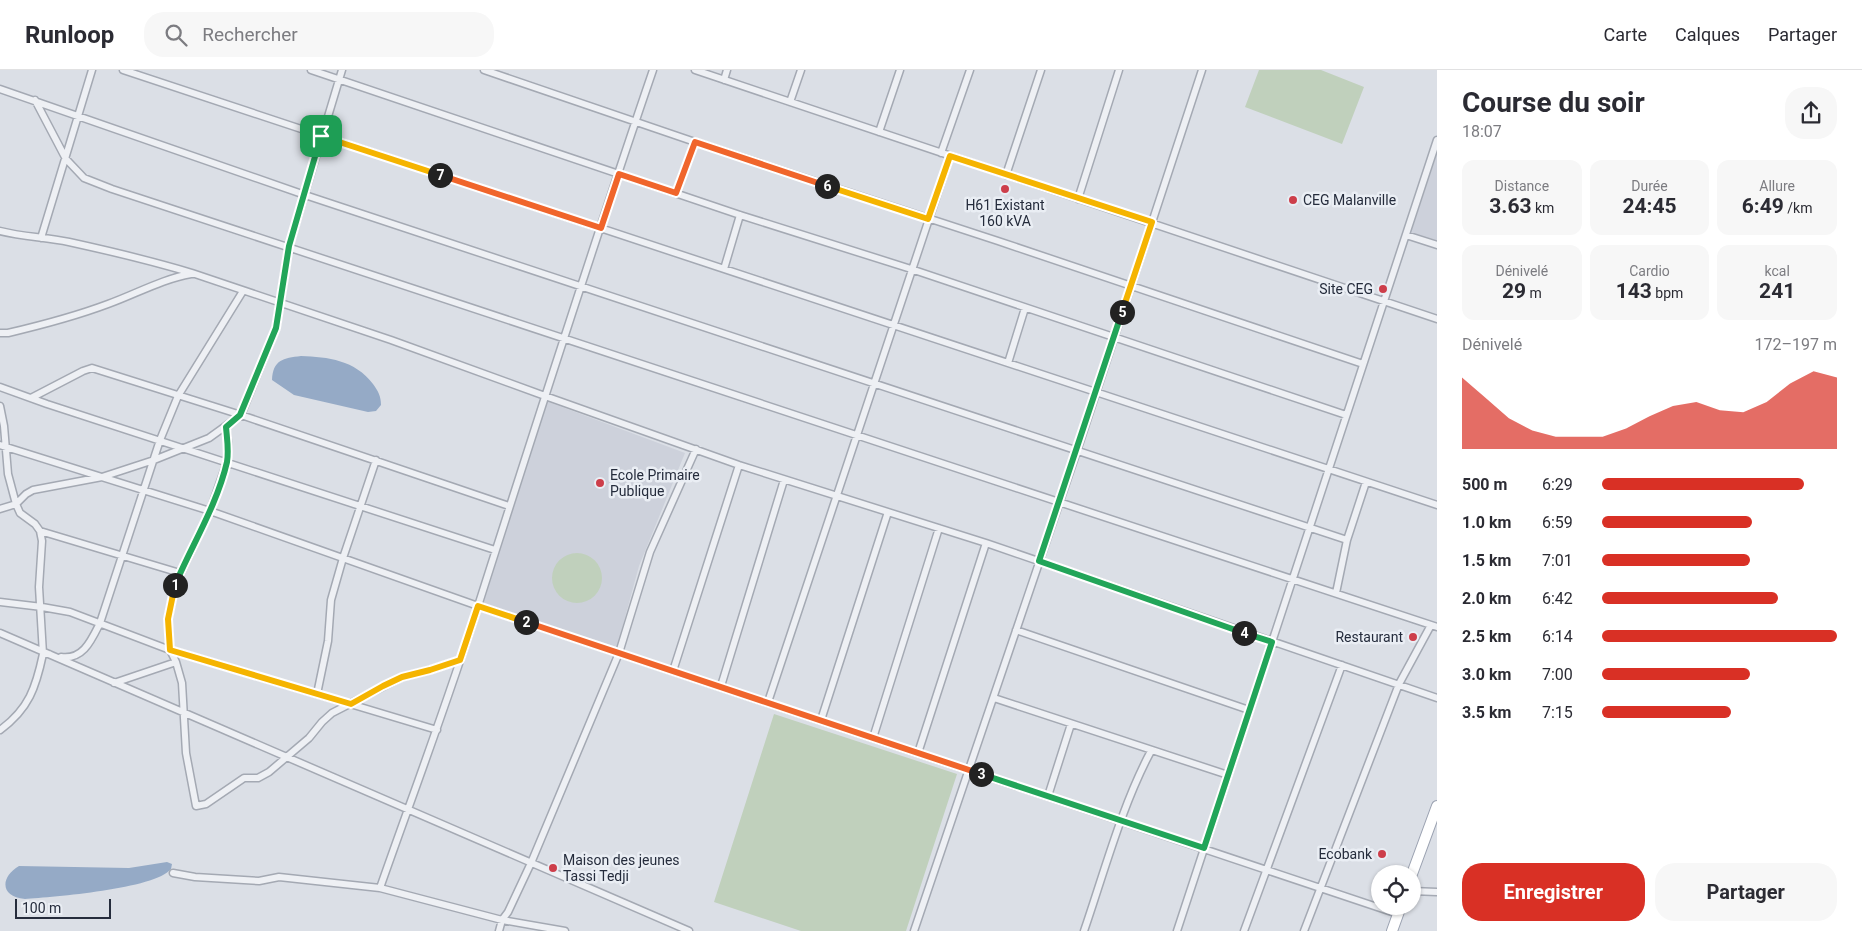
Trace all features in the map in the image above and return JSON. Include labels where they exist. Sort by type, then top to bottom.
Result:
[{"type":"main road","points":[[1415,865],[1437,806]]},
{"type":"main road","points":[[1392,931],[1398,915]]},
{"type":"street","points":[[41,238],[92,70]]},
{"type":"street","points":[[123,70],[1437,506]]},
{"type":"street","points":[[311,70],[740,215],[911,269],[1346,415]]},
{"type":"street","points":[[0,509],[16,504],[33,490],[102,477],[154,460],[209,438],[240,415],[276,328],[289,246],[342,70]]},
{"type":"street","points":[[484,70],[1363,364]]},
{"type":"street","points":[[380,888],[437,730],[544,396],[653,70]]},
{"type":"street","points":[[694,70],[1437,318]]},
{"type":"street","points":[[724,80],[727,70]]},
{"type":"street","points":[[790,102],[801,70]]},
{"type":"street","points":[[879,132],[900,70]]},
{"type":"street","points":[[941,153],[970,70]]},
{"type":"street","points":[[1006,175],[1041,70]]},
{"type":"street","points":[[1078,199],[1119,70]]},
{"type":"street","points":[[914,931],[1077,451],[1202,70]]},
{"type":"street","points":[[0,89],[305,195],[1347,540]]},
{"type":"street","points":[[35,100],[66,158],[84,178],[112,189],[1434,626],[1400,684],[1304,931]]},
{"type":"street","points":[[1177,931],[1437,140]]},
{"type":"street","points":[[676,193],[695,142]]},
{"type":"street","points":[[768,702],[855,435],[950,156]]},
{"type":"street","points":[[724,269],[740,215]]},
{"type":"street","points":[[0,231],[18,236],[68,242],[164,265],[192,274],[336,321],[739,465],[986,543],[1437,698]]},
{"type":"street","points":[[1406,235],[1437,245]]},
{"type":"street","points":[[0,333],[8,333],[58,321],[106,305],[177,276],[192,274]]},
{"type":"street","points":[[46,654],[70,658],[82,653],[90,642],[100,623],[160,440],[178,396],[243,291]]},
{"type":"street","points":[[1008,363],[1025,308]]},
{"type":"street","points":[[31,398],[83,370],[92,368],[376,460],[509,506]]},
{"type":"street","points":[[0,387],[495,550]]},
{"type":"street","points":[[0,406],[4,426],[2,446],[16,504],[20,513],[35,524],[40,531],[42,541],[39,587],[46,654],[27,704],[20,713],[0,730]]},
{"type":"street","points":[[226,427],[228,442],[227,462],[210,511],[180,573],[170,604],[168,619],[170,650],[176,662],[182,684],[186,753],[196,806],[206,804],[244,778],[262,776],[309,738],[332,713],[402,677],[460,660]]},
{"type":"street","points":[[2,446],[210,511],[478,606],[674,670],[1321,889],[1371,902]]},
{"type":"street","points":[[499,931],[502,920],[508,912],[531,863],[619,653],[650,552],[696,449]]},
{"type":"street","points":[[317,694],[328,641],[331,600],[376,460]]},
{"type":"street","points":[[674,670],[739,465]]},
{"type":"street","points":[[721,686],[784,480]]},
{"type":"street","points":[[1336,594],[1347,540],[1366,482]]},
{"type":"street","points":[[821,720],[888,512]]},
{"type":"street","points":[[873,738],[938,528]]},
{"type":"street","points":[[40,531],[122,554],[180,573]]},
{"type":"street","points":[[918,753],[986,543]]},
{"type":"street","points":[[0,602],[70,612],[170,650],[437,730]]},
{"type":"street","points":[[1016,630],[1250,710]]},
{"type":"street","points":[[0,633],[689,931]]},
{"type":"street","points":[[114,682],[132,678],[149,670],[176,662]]},
{"type":"street","points":[[1244,931],[1342,665]]},
{"type":"street","points":[[994,698],[1228,775]]},
{"type":"street","points":[[1048,796],[1071,724]]},
{"type":"street","points":[[1084,931],[1122,821],[1143,766],[1151,751]]},
{"type":"street","points":[[174,873],[195,877],[259,881],[279,877],[380,888],[502,920],[564,931]]},
{"type":"street","points":[[1421,891],[1437,892]]},
{"type":"shaded area","points":[[1437,154],[1437,241],[1411,233]]},
{"type":"shaded area","points":[[546,401],[685,453],[639,566],[617,647],[483,604]]},
{"type":"green space","points":[[1259,70],[1321,70],[1364,87],[1342,144],[1245,107]]},
{"type":"green space","points":[[572,553],[582,553],[595,560],[602,573],[602,583],[595,596],[582,603],[572,603],[563,599],[556,592],[552,583],[552,573],[556,564],[563,557]]},
{"type":"green space","points":[[774,714],[957,774],[906,931],[801,931],[714,902]]},
{"type":"water","points":[[301,356],[321,357],[340,361],[358,370],[366,376],[378,391],[381,405],[376,411],[368,412],[294,395],[272,380],[274,368],[280,361]]},
{"type":"water","points":[[167,862],[172,864],[171,869],[161,876],[145,882],[102,891],[25,899],[11,895],[7,891],[6,886],[8,876],[19,866],[129,868]]},
{"type":"place","name":"H61 Existant 160 kVA","points":[[1005,189]]},
{"type":"place","name":"CEG Malanville","points":[[1293,200]]},
{"type":"place","name":"Site CEG","points":[[1383,289]]},
{"type":"place","name":"Ecole Primaire Publique","points":[[600,483]]},
{"type":"place","name":"Restaurant","points":[[1413,637]]},
{"type":"place","name":"Ecobank","points":[[1382,854]]},
{"type":"place","name":"Maison des jeunes Tassi Tedji","points":[[553,868]]},
{"type":"route","points":[[321,136],[601,228],[619,174],[676,193],[695,142],[928,219],[950,156],[1152,222],[1039,561],[1272,642],[1204,848],[478,606],[460,660],[402,677],[351,704],[170,650],[168,619],[175,585],[210,511],[227,462],[228,442],[226,427],[240,415],[276,328],[289,246],[321,136]]}]
